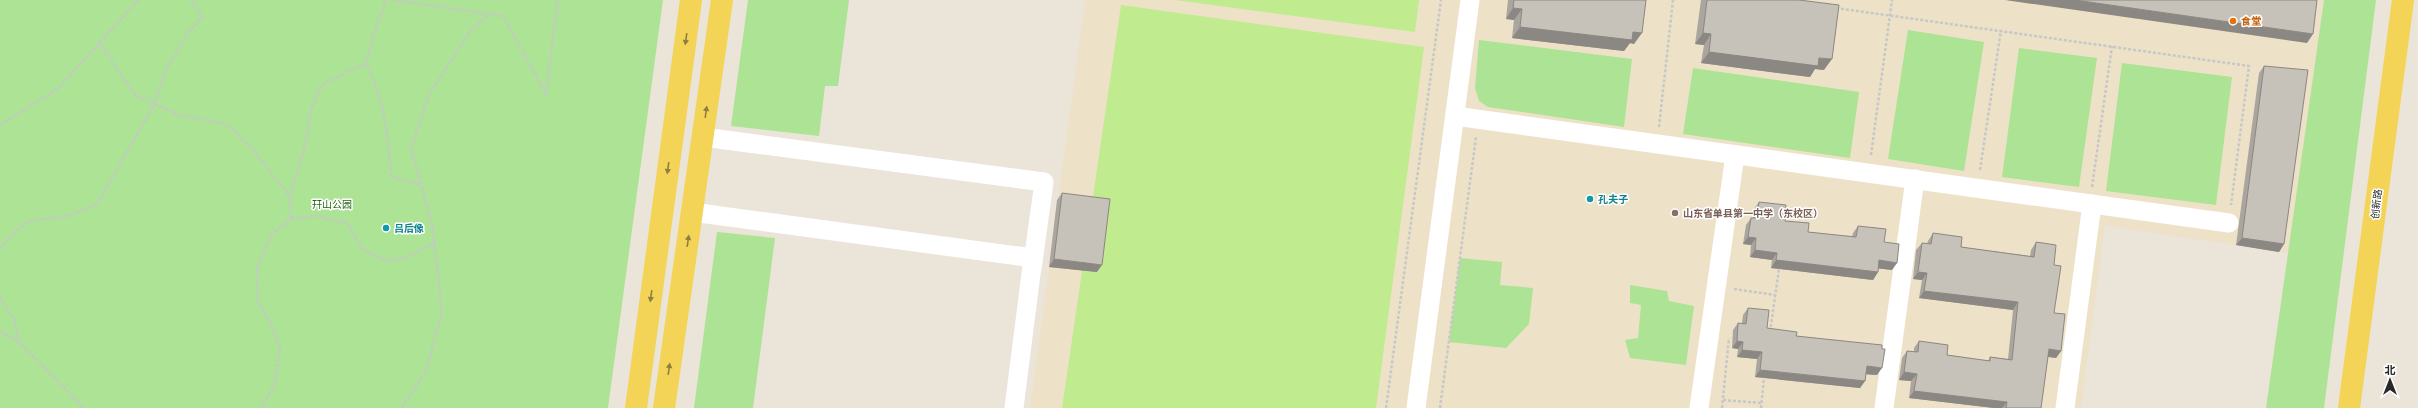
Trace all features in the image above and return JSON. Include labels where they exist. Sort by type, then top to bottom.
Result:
[{"type":"main road","points":[[636,408],[691,0]]},
{"type":"main road","points":[[664,408],[722,0]]},
{"type":"main road","name":"创新路","points":[[2349,408],[2403,0]]},
{"type":"street","points":[[1416,408],[1470,0]]},
{"type":"street","points":[[1455,116],[1915,180],[2092,196],[2229,223]]},
{"type":"street","points":[[703,137],[1044,182],[1014,408]]},
{"type":"street","points":[[1699,408],[1735,155]]},
{"type":"street","points":[[1884,408],[1915,180]]},
{"type":"street","points":[[2065,408],[2092,196]]},
{"type":"street","points":[[692,212],[1033,258],[1032,270]]},
{"type":"path","points":[[0,125],[59,88],[138,0]]},
{"type":"path","points":[[0,248],[13,232],[30,221],[72,215],[97,204],[154,105],[166,70],[188,32],[203,17],[191,0]]},
{"type":"path","points":[[386,0],[373,36],[366,64],[377,85],[387,124],[391,177],[421,185]]},
{"type":"path","points":[[393,0],[503,16],[546,94],[558,0]]},
{"type":"path","points":[[1386,408],[1441,0]]},
{"type":"path","points":[[1658,132],[1673,0]]},
{"type":"path","points":[[1868,173],[1892,0]]},
{"type":"path","points":[[1831,7],[2249,66],[2229,223]]},
{"type":"path","points":[[402,408],[426,370],[442,313],[432,224],[411,148],[429,94],[471,30],[490,14]]},
{"type":"path","points":[[1980,172],[2001,30]]},
{"type":"path","points":[[100,43],[135,95],[154,105],[179,115],[226,124],[248,144],[290,196]]},
{"type":"path","points":[[2092,196],[2112,46]]},
{"type":"path","points":[[291,219],[290,196],[307,138],[310,113],[319,88],[344,73],[366,64]]},
{"type":"path","points":[[1440,408],[1476,134]]},
{"type":"path","points":[[262,408],[274,386],[280,347],[270,322],[258,302],[257,268],[271,236],[291,219],[316,216],[347,223],[362,248],[386,261],[408,257],[434,243]]},
{"type":"path","points":[[1770,336],[1779,269]]},
{"type":"path","points":[[1734,289],[1775,295]]},
{"type":"path","points":[[0,298],[14,320],[20,343]]},
{"type":"path","points":[[0,331],[20,343],[84,408]]},
{"type":"path","points":[[1761,408],[1764,378]]},
{"type":"path","points":[[1723,400],[1761,403]]},
{"type":"shaded area","name":"山东省单县第一中学（东校区）","points":[[1085,0],[2324,0],[2289,253],[2105,226],[2081,408],[1030,408]]},
{"type":"green space","name":"幵山公园","points":[[0,0],[663,0],[608,408],[0,408]]},
{"type":"green space","points":[[748,0],[849,0],[838,86],[825,86],[819,136],[731,126]]},
{"type":"green space","points":[[1175,0],[1419,0],[1415,32]]},
{"type":"green space","points":[[2324,0],[2376,0],[2324,408],[2266,408]]},
{"type":"green space","points":[[1121,5],[1424,47],[1376,408],[1062,408]]},
{"type":"green space","points":[[1908,30],[1984,42],[1964,171],[1888,159]]},
{"type":"green space","points":[[1479,40],[1632,59],[1624,127],[1488,107],[1479,101],[1475,88]]},
{"type":"green space","points":[[2019,48],[2097,58],[2079,187],[2002,177]]},
{"type":"green space","points":[[2122,63],[2232,77],[2216,205],[2106,191]]},
{"type":"green space","points":[[1693,68],[1859,92],[1850,158],[1683,134]]},
{"type":"green space","points":[[717,232],[775,238],[753,408],[694,408]]},
{"type":"green space","points":[[1460,258],[1502,262],[1500,285],[1533,288],[1529,324],[1506,348],[1449,342]]},
{"type":"green space","points":[[1630,285],[1667,291],[1669,301],[1694,306],[1686,365],[1630,358],[1625,340],[1638,338],[1641,305],[1630,303]]},
{"type":"building","points":[[1514,0],[1646,0],[1642,33],[1633,32],[1632,40],[1520,27],[1522,9],[1513,8]]},
{"type":"building","points":[[1707,0],[1799,0],[1839,5],[1832,59],[1819,58],[1818,66],[1709,52],[1711,34],[1703,33]]},
{"type":"building","points":[[2075,0],[2317,0],[2313,34]]},
{"type":"building","points":[[2264,66],[2308,70],[2284,244],[2242,238]]},
{"type":"building","points":[[1062,193],[1110,199],[1102,265],[1054,259]]},
{"type":"building","points":[[1759,202],[1786,205],[1785,221],[1809,223],[1808,232],[1856,237],[1858,226],[1886,229],[1884,242],[1899,244],[1897,263],[1879,260],[1878,272],[1776,260],[1777,253],[1755,250],[1756,238],[1748,237],[1751,218],[1757,218]]},
{"type":"building","points":[[1933,233],[1962,237],[1961,247],[2034,257],[2036,242],[2056,245],[2054,265],[2061,266],[2054,313],[2065,314],[2061,351],[2049,349],[2041,408],[2006,408],[2007,402],[1914,391],[1917,374],[1904,372],[1907,351],[1918,352],[1919,341],[1948,345],[1947,355],[1990,361],[1990,357],[2012,360],[2018,302],[1924,291],[1927,273],[1918,272],[1922,243],[1931,244]]},
{"type":"building","points":[[1748,308],[1769,310],[1767,328],[1797,332],[1796,336],[1882,345],[1882,349],[1885,349],[1882,368],[1867,366],[1865,381],[1760,370],[1762,352],[1742,350],[1743,342],[1737,341],[1738,323],[1746,324]]},
{"type":"place","name":"食堂","points":[[2233,21]]},
{"type":"place","name":"孔夫子","points":[[1590,199]]},
{"type":"place","name":"山东省单县第一中学（东校区）","points":[[1675,213]]},
{"type":"place","name":"吕后像","points":[[386,228]]}]
